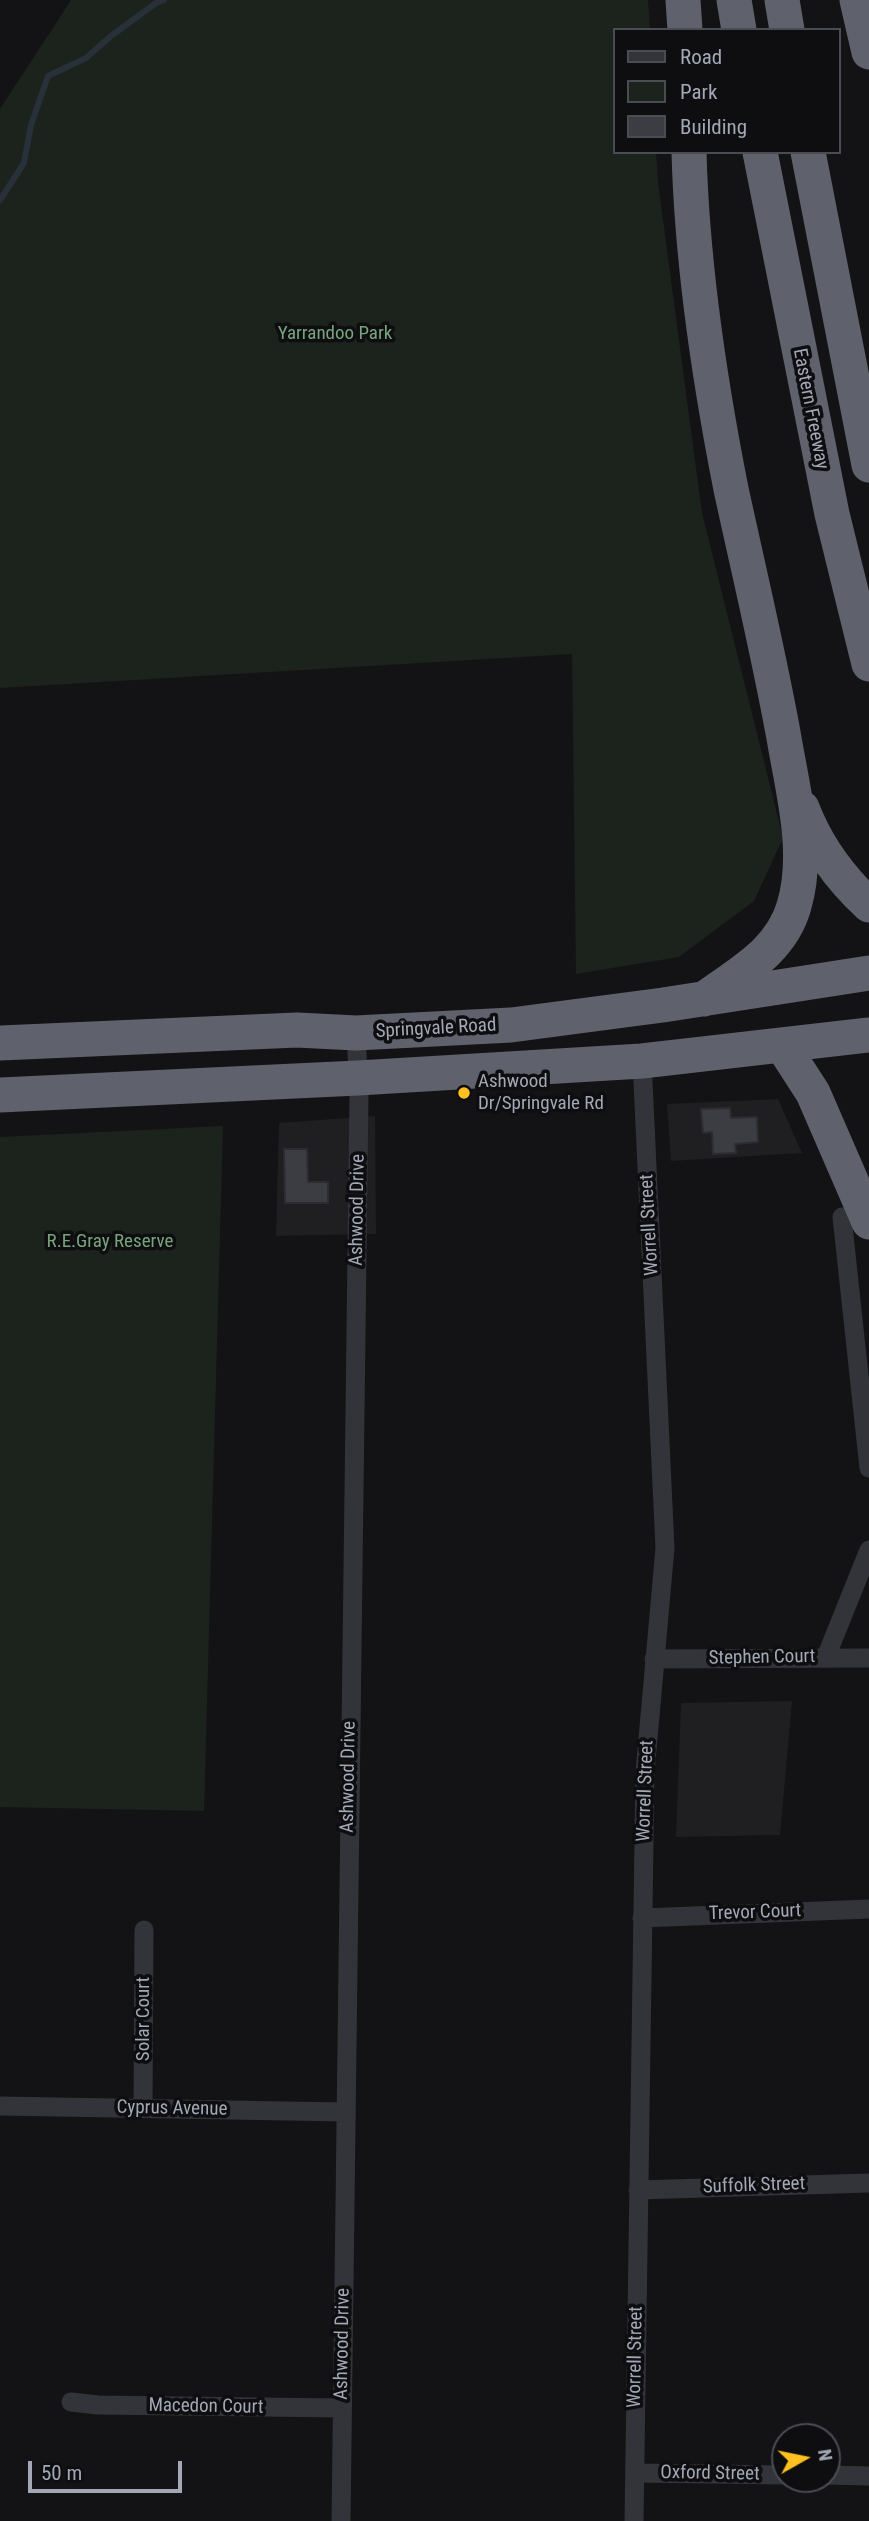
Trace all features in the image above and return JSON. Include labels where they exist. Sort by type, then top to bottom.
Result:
[{"type":"highway","points":[[683,0],[685,28]]},
{"type":"highway","points":[[734,0],[739,28]]},
{"type":"highway","points":[[782,0],[787,28]]},
{"type":"highway","points":[[857,0],[869,52]]},
{"type":"highway","points":[[689,154],[702,323],[732,489],[793,782],[803,812],[825,854],[869,905]]},
{"type":"highway","name":"Eastern Freeway","points":[[760,154],[832,514],[869,664]]},
{"type":"highway","points":[[808,154],[869,465]]},
{"type":"highway","points":[[704,999],[771,948],[781,936],[793,909],[800,864],[793,782]]},
{"type":"highway","name":"Springvale Road","points":[[0,1043],[297,1030],[356,1033],[530,1023],[869,973]]},
{"type":"highway","points":[[0,1096],[642,1061],[869,1035]]},
{"type":"highway","points":[[782,1045],[813,1093],[855,1219]]},
{"type":"street","name":"Ashwood Drive","points":[[341,2521],[358,1078],[356,1033]]},
{"type":"street","name":"Worrell Street","points":[[634,2521],[645,1772],[665,1548],[642,1061]]},
{"type":"street","points":[[855,1219],[869,1468]]},
{"type":"street","points":[[826,1657],[869,1550]]},
{"type":"street","name":"Stephen Court","points":[[654,1659],[869,1658]]},
{"type":"street","name":"Trevor Court","points":[[642,1918],[869,1909]]},
{"type":"street","name":"Solar Court","points":[[143,2108],[144,1930]]},
{"type":"street","name":"Cyprus Avenue","points":[[0,2106],[345,2112]]},
{"type":"street","name":"Suffolk Street","points":[[638,2190],[869,2183]]},
{"type":"street","name":"Macedon Court","points":[[71,2402],[98,2405],[342,2408]]},
{"type":"street","name":"Oxford Street","points":[[635,2473],[771,2475]]},
{"type":"street","points":[[841,2475],[869,2476]]},
{"type":"shaded area","points":[[778,1099],[802,1153],[671,1161],[667,1104]]},
{"type":"shaded area","points":[[375,1116],[376,1234],[276,1236],[279,1123]]},
{"type":"shaded area","points":[[792,1701],[780,1835],[676,1837],[681,1703]]},
{"type":"green space","name":"Yarrandoo Park","points":[[71,0],[648,0],[650,28],[614,28],[614,154],[656,154],[702,513],[783,838],[754,901],[679,957],[576,974],[572,654],[0,688],[0,109]]},
{"type":"green space","name":"R.E.Gray Reserve","points":[[223,1126],[204,1811],[0,1807],[0,1137]]},
{"type":"building","points":[[730,1108],[731,1118],[757,1117],[758,1142],[735,1144],[736,1153],[713,1154],[712,1132],[703,1133],[701,1109]]},
{"type":"building","points":[[284,1149],[307,1149],[308,1182],[328,1182],[328,1203],[285,1203]]},
{"type":"waterway","points":[[0,200],[24,163],[31,125],[48,76],[86,58],[111,36],[164,0]]},
{"type":"place","name":"Ashwood Dr/Springvale Rd","points":[[464,1093]]}]
